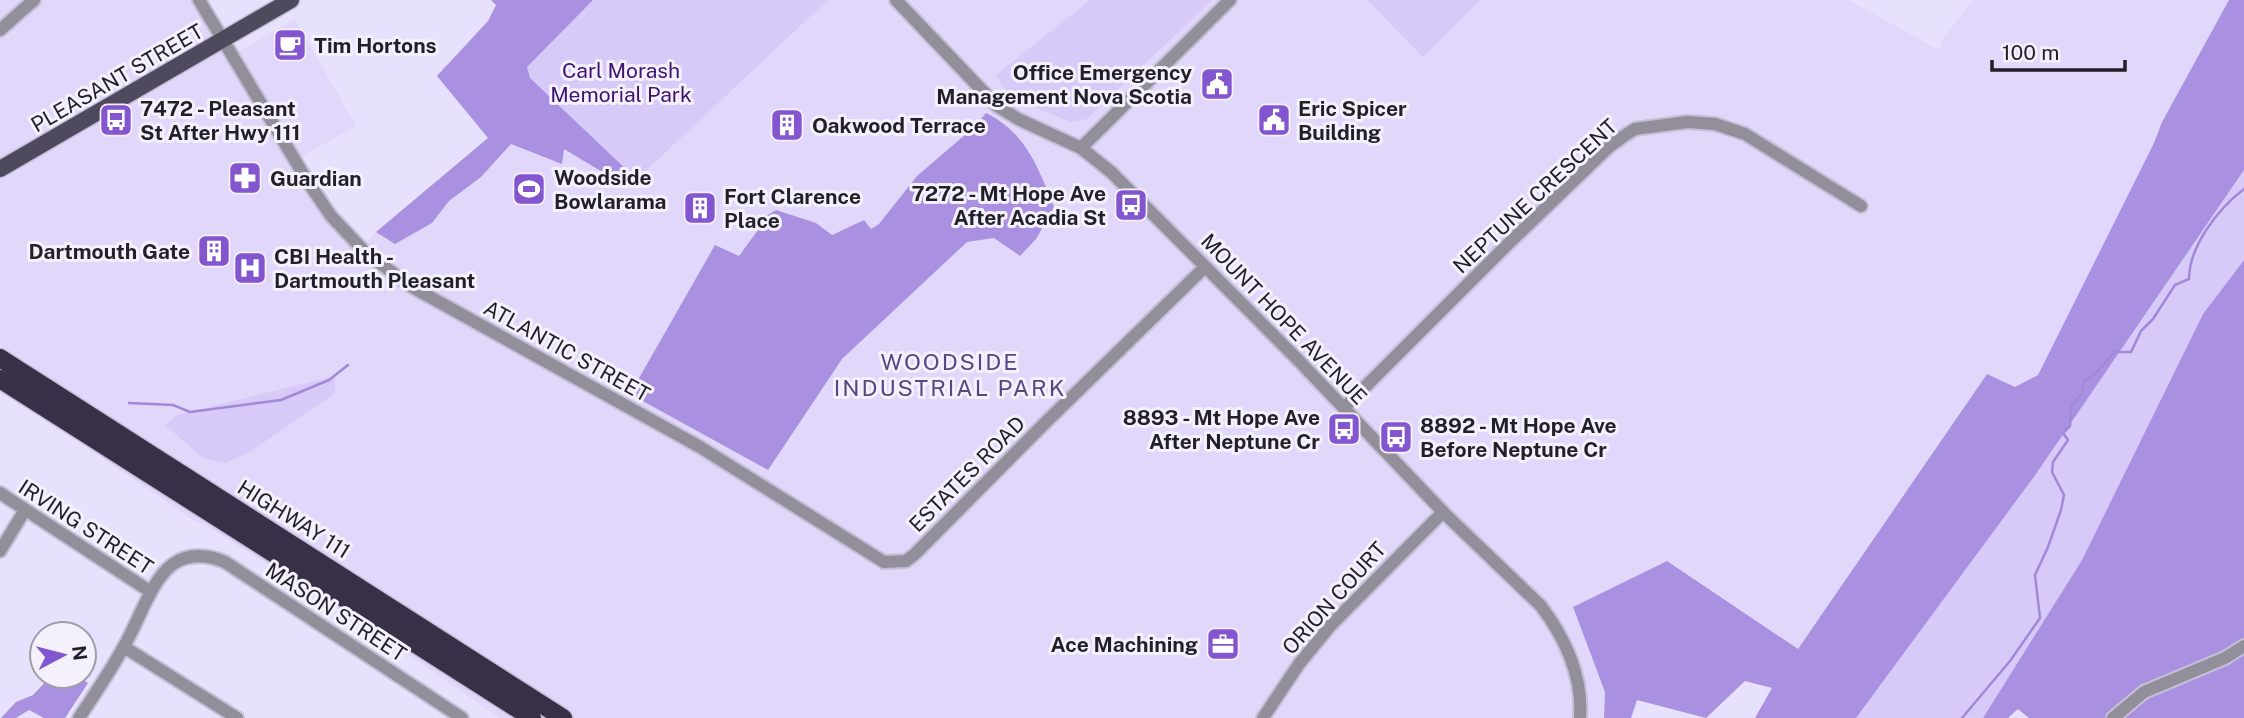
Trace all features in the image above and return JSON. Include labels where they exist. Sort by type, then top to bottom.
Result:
[{"type":"highway","name":"HIGHWAY 111","points":[[0,358],[563,718]]},
{"type":"highway","name":"HIGHWAY 111","points":[[0,379],[532,718]]},
{"type":"main road","name":"PLEASANT STREET","points":[[0,169],[291,0]]},
{"type":"street","points":[[0,30],[34,0]]},
{"type":"street","name":"ATLANTIC STREET","points":[[199,0],[308,182],[331,216],[366,253],[429,297],[700,447],[873,556],[891,563],[906,561]]},
{"type":"street","name":"MOUNT HOPE AVENUE","points":[[896,0],[997,106],[1093,155],[1344,408],[1443,512],[1519,583],[1553,623],[1566,646],[1579,691],[1580,718]]},
{"type":"street","points":[[1081,148],[1230,0]]},
{"type":"street","name":"NEPTUNE CRESCENT","points":[[1344,408],[1561,192],[1610,146],[1635,129],[1687,122],[1728,127],[1745,134],[1861,206]]},
{"type":"street","name":"ESTATES ROAD","points":[[906,561],[1205,267]]},
{"type":"street","name":"IRVING STREET","points":[[0,493],[151,592]]},
{"type":"street","points":[[0,551],[25,510]]},
{"type":"street","name":"ORION COURT","points":[[1263,718],[1298,664],[1331,625],[1443,512]]},
{"type":"street","name":"MASON STREET","points":[[151,592],[168,569],[182,559],[204,556],[225,562],[462,718]]},
{"type":"street","points":[[79,718],[124,648],[151,592]]},
{"type":"street","points":[[2113,718],[2144,692],[2225,658],[2244,646]]},
{"type":"street","points":[[124,648],[237,718]]},
{"type":"shaded area","points":[[0,0],[198,0],[233,55],[295,19],[356,126],[294,161],[362,246],[488,138],[513,113],[631,185],[828,0],[1090,0],[996,75],[1071,122],[1087,118],[1212,0],[1367,0],[1423,57],[1481,0],[1849,0],[1939,50],[1944,37],[1973,0],[2229,0],[2162,122],[2038,375],[2015,387],[1987,374],[1798,649],[1667,561],[1574,606],[1605,692],[1603,718],[500,718],[360,622],[191,519],[69,435],[0,379]],"holes":[[[986,113],[994,238],[967,242],[842,359],[768,470],[716,246],[739,256],[776,210],[816,223],[832,235],[863,220],[871,229],[879,224],[917,176],[973,128]]]},
{"type":"shaded area","points":[[491,0],[593,0],[527,67],[530,78],[631,174],[624,185],[564,149],[562,164],[511,144],[481,177],[449,201],[432,223],[395,244],[376,232],[488,138],[437,76],[488,21],[496,5]]},
{"type":"shaded area","points":[[2229,0],[2244,0],[2244,170],[2036,474],[1856,718],[1755,718],[1772,688],[1745,681],[1706,718],[1637,700],[1631,718],[1604,718],[1605,692],[1573,607],[1667,561],[1798,649],[1987,374],[2015,387],[2038,375],[2162,122]]},
{"type":"shaded area","points":[[986,113],[1000,121],[1021,141],[1036,165],[1054,207],[1036,239],[1020,256],[994,238],[967,242],[842,359],[768,470],[630,394],[715,245],[739,256],[758,230],[758,221],[776,210],[816,223],[832,235],[864,220],[871,229],[879,224],[917,176],[973,128]]},
{"type":"shaded area","points":[[2244,260],[2244,718],[2029,718],[2018,709],[2008,718],[1983,718],[2082,560],[2203,314]]},
{"type":"shaded area","points":[[38,690],[83,690],[65,718],[44,718],[29,710],[16,718],[1,718],[16,702]]},
{"type":"green space","name":"Carl Morash Memorial Park","points":[[539,0],[828,0],[631,185],[441,69]]},
{"type":"green space","points":[[1090,0],[1212,0],[1087,119],[1071,122],[1008,96],[996,75]]},
{"type":"green space","points":[[1367,0],[1481,0],[1423,57]]},
{"type":"green space","points":[[2244,170],[2244,260],[2203,314],[2082,560],[1983,718],[1856,718],[2036,474]]},
{"type":"green space","points":[[335,376],[335,393],[250,452],[225,463],[203,458],[165,425],[177,415]]},
{"type":"waterway","points":[[1962,718],[2010,661],[2040,618],[2035,575],[2048,547],[2064,495],[2052,472],[2053,462],[2068,440],[2063,433],[2070,426],[2071,407],[2082,393],[2084,381],[2094,375],[2115,352],[2131,352],[2141,331],[2153,319],[2175,285],[2189,279],[2194,254],[2207,229],[2225,206],[2244,189]]},
{"type":"waterway","points":[[129,403],[173,405],[190,412],[281,400],[329,380],[348,365]]},
{"type":"place","name":"Tim Hortons","points":[[290,45]]},
{"type":"place","name":"Office Emergency Management Nova Scotia","points":[[1217,84]]},
{"type":"place","name":"7472 - Pleasant St After Hwy 111","points":[[116,120]]},
{"type":"place","name":"Eric Spicer Building","points":[[1274,120]]},
{"type":"place","name":"Oakwood Terrace","points":[[787,125]]},
{"type":"place","name":"Guardian","points":[[245,178]]},
{"type":"place","name":"Woodside Bowlarama","points":[[529,189]]},
{"type":"place","name":"7272 - Mt Hope Ave After Acadia St","points":[[1131,205]]},
{"type":"place","name":"Fort Clarence Place","points":[[700,208]]},
{"type":"place","name":"Dartmouth Gate","points":[[214,251]]},
{"type":"place","name":"CBI Health - Dartmouth Pleasant","points":[[250,268]]},
{"type":"place","name":"8893 - Mt Hope Ave After Neptune Cr","points":[[1344,429]]},
{"type":"place","name":"8892 - Mt Hope Ave Before Neptune Cr","points":[[1396,437]]},
{"type":"place","name":"Ace Machining","points":[[1223,644]]},
{"type":"district","name":"WOODSIDE INDUSTRIAL PARK","points":[[950,374]]}]
